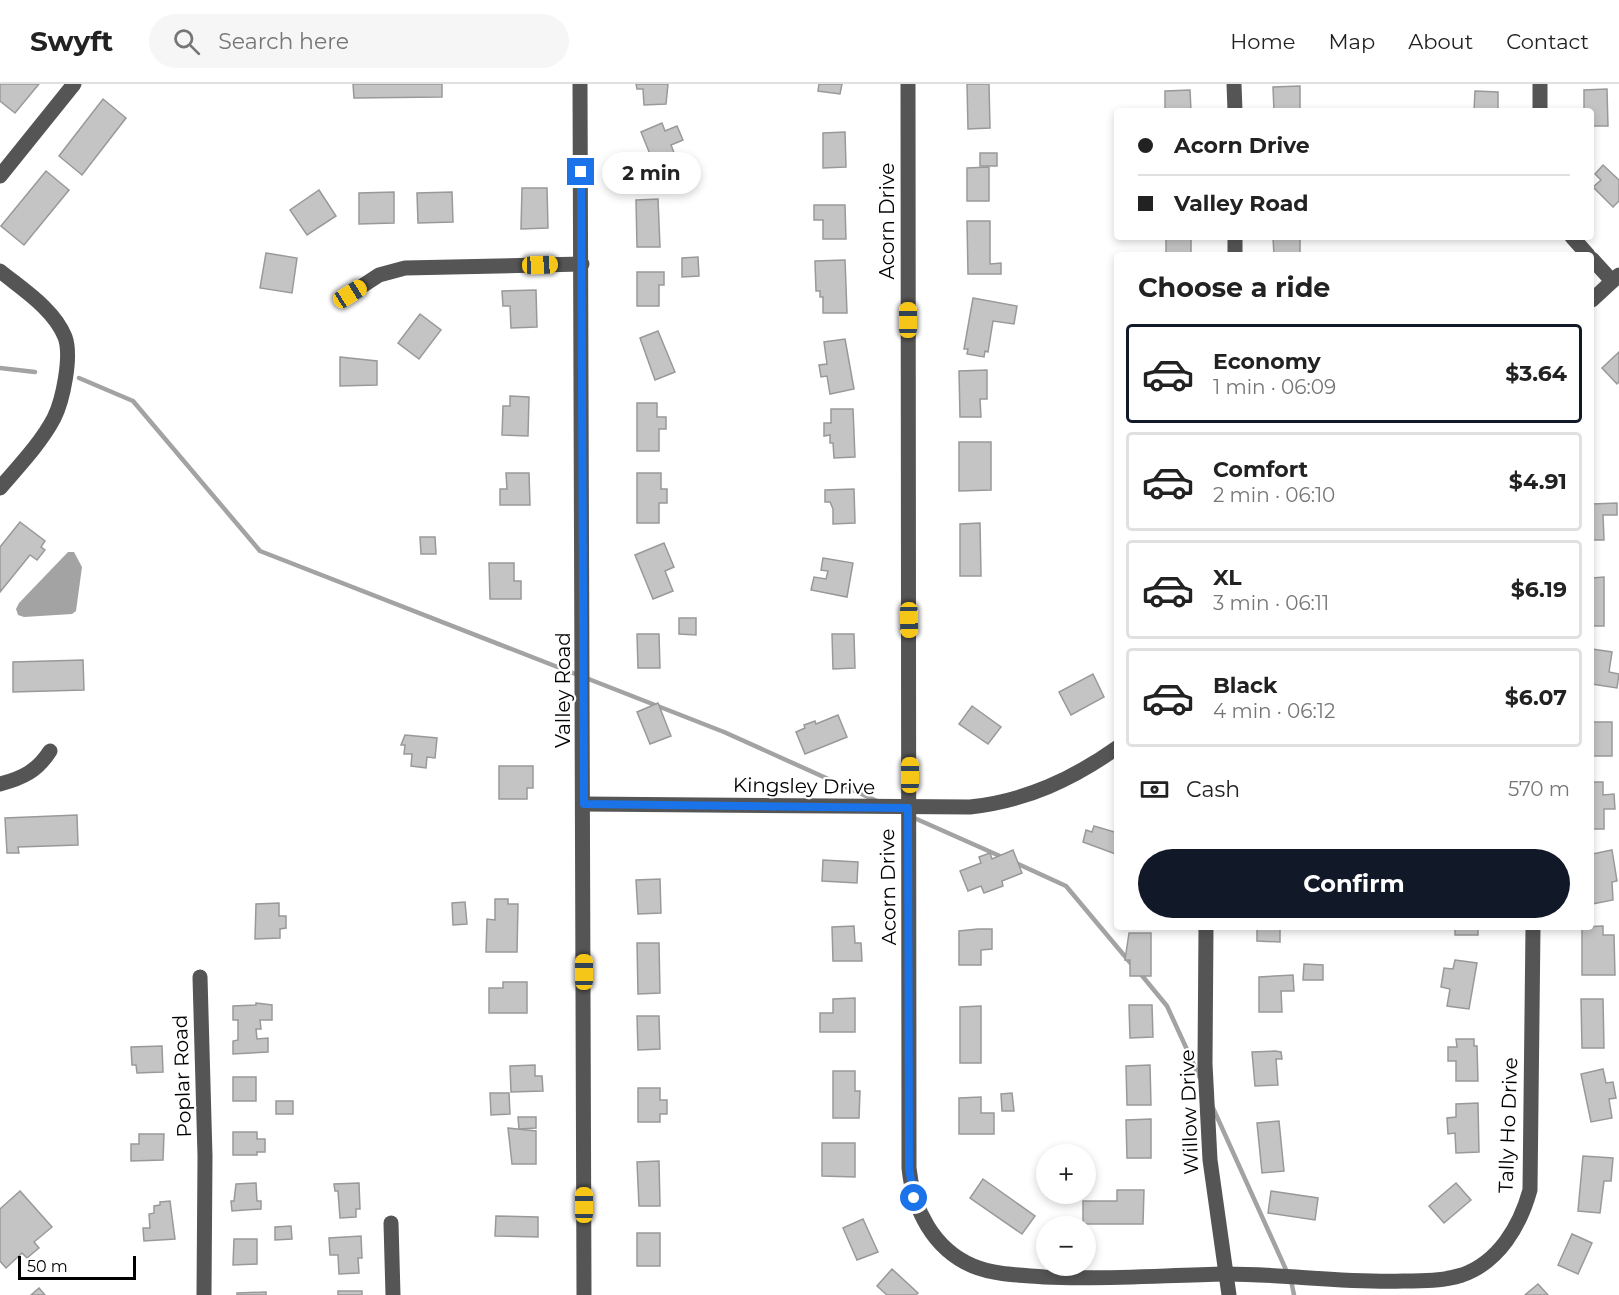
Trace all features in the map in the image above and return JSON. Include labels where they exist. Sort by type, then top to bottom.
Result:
[{"type":"street","points":[[0,176],[74,84]]},
{"type":"street","name":"Valley Road","points":[[580,84],[584,1295]]},
{"type":"street","name":"Acorn Drive","points":[[908,84],[909,1168],[914,1198],[934,1235],[956,1257],[973,1266],[1014,1275],[1063,1278],[1226,1274]]},
{"type":"street","points":[[1234,84],[1235,108]]},
{"type":"street","points":[[1540,84],[1540,108]]},
{"type":"street","points":[[1575,240],[1585,252]]},
{"type":"street","points":[[1594,261],[1615,278],[1594,298]]},
{"type":"street","points":[[350,294],[379,276],[405,268],[582,264]]},
{"type":"street","points":[[0,271],[43,307],[55,321],[65,337],[69,360],[54,418],[0,488]]},
{"type":"street","name":"Kingsley Drive","points":[[584,804],[970,807],[1015,800],[1076,774],[1114,750]]},
{"type":"street","points":[[0,784],[26,777],[41,764],[50,751]]},
{"type":"street","name":"Willow Drive","points":[[1206,930],[1205,1064],[1210,1160],[1229,1295]]},
{"type":"street","name":"Tally Ho Drive","points":[[1226,1274],[1382,1282],[1440,1280],[1476,1268],[1508,1240],[1526,1206],[1531,1175],[1533,930]]},
{"type":"street","name":"Poplar Road","points":[[200,977],[205,1175],[204,1295]]},
{"type":"street","points":[[391,1223],[393,1295]]},
{"type":"shaded area","points":[[68,552],[74,552],[82,567],[76,611],[72,614],[24,617],[18,615],[16,609],[19,603]]},
{"type":"building","points":[[0,84],[39,84],[15,113],[0,101]]},
{"type":"building","points":[[353,84],[442,84],[442,97],[354,98]]},
{"type":"building","points":[[636,84],[668,84],[666,104],[644,105],[643,89],[637,89]]},
{"type":"building","points":[[819,84],[842,84],[840,94],[818,91]]},
{"type":"building","points":[[967,84],[989,84],[990,128],[968,129]]},
{"type":"building","points":[[1300,86],[1300,108],[1274,108],[1273,87]]},
{"type":"building","points":[[1607,89],[1608,126],[1594,126],[1594,108],[1584,108],[1584,90]]},
{"type":"building","points":[[1190,90],[1191,108],[1165,108],[1165,91]]},
{"type":"building","points":[[1475,91],[1498,92],[1498,108],[1474,108]]},
{"type":"building","points":[[103,99],[126,118],[82,175],[59,156]]},
{"type":"building","points":[[662,123],[665,131],[677,126],[683,140],[671,145],[675,155],[654,164],[641,132]]},
{"type":"building","points":[[845,132],[846,167],[823,168],[823,133]]},
{"type":"building","points":[[980,153],[997,153],[997,166],[980,166]]},
{"type":"building","points":[[1603,165],[1619,180],[1619,201],[1613,207],[1594,188],[1601,180],[1595,174]]},
{"type":"building","points":[[989,167],[989,201],[967,201],[967,168]]},
{"type":"building","points":[[46,171],[69,190],[24,245],[1,226]]},
{"type":"building","points":[[522,188],[547,188],[548,228],[521,229]]},
{"type":"building","points":[[319,190],[336,216],[307,235],[290,210]]},
{"type":"building","points":[[394,192],[394,223],[359,224],[359,193]]},
{"type":"building","points":[[452,192],[453,222],[418,223],[417,193]]},
{"type":"building","points":[[658,199],[660,247],[637,247],[636,200]]},
{"type":"building","points":[[814,205],[845,205],[846,239],[823,239],[823,220],[814,220]]},
{"type":"building","points":[[967,221],[990,221],[990,264],[1001,263],[1001,274],[968,274]]},
{"type":"building","points":[[1166,240],[1191,240],[1191,252],[1166,252]]},
{"type":"building","points":[[1273,240],[1300,240],[1300,252],[1274,252]]},
{"type":"building","points":[[266,253],[297,258],[292,293],[260,288]]},
{"type":"building","points":[[698,257],[699,276],[682,277],[682,258]]},
{"type":"building","points":[[845,260],[847,313],[823,313],[823,297],[820,297],[820,291],[816,291],[815,261]]},
{"type":"building","points":[[637,272],[664,272],[664,285],[659,285],[659,306],[637,306]]},
{"type":"building","points":[[536,290],[537,327],[511,328],[510,306],[503,306],[502,291]]},
{"type":"building","points":[[973,298],[1017,306],[1014,324],[993,321],[988,352],[985,351],[984,357],[967,354],[968,349],[964,349]]},
{"type":"building","points":[[420,314],[441,330],[419,359],[398,343]]},
{"type":"building","points":[[658,331],[675,372],[655,380],[640,338]]},
{"type":"building","points":[[845,339],[854,389],[830,394],[827,376],[821,377],[819,365],[827,364],[824,342]]},
{"type":"building","points":[[1619,352],[1619,382],[1617,384],[1602,368]]},
{"type":"building","points":[[340,357],[377,361],[377,385],[340,386]]},
{"type":"building","points":[[987,370],[987,399],[980,399],[981,417],[960,417],[959,371]]},
{"type":"building","points":[[510,396],[529,397],[528,436],[502,435],[503,406],[510,406]]},
{"type":"building","points":[[637,403],[657,403],[657,417],[666,417],[666,429],[659,429],[659,451],[637,451]]},
{"type":"building","points":[[831,409],[853,409],[855,457],[834,458],[830,435],[824,436],[824,423],[831,423]]},
{"type":"building","points":[[959,442],[991,442],[991,490],[959,491]]},
{"type":"building","points":[[506,473],[529,473],[530,505],[500,505],[500,489],[507,489]]},
{"type":"building","points":[[637,473],[661,473],[661,489],[667,489],[667,503],[659,503],[659,523],[637,523]]},
{"type":"building","points":[[854,489],[855,523],[833,524],[833,509],[830,502],[825,502],[825,490]]},
{"type":"building","points":[[1617,503],[1617,515],[1603,515],[1604,540],[1594,540],[1594,504]]},
{"type":"building","points":[[20,522],[45,541],[41,547],[45,550],[37,560],[30,555],[0,592],[0,547]]},
{"type":"building","points":[[980,523],[981,576],[960,576],[960,524]]},
{"type":"building","points":[[420,537],[435,537],[436,554],[421,554]]},
{"type":"building","points":[[664,543],[674,567],[665,571],[673,591],[653,599],[635,555]]},
{"type":"building","points":[[823,558],[853,563],[847,597],[811,590],[814,577],[826,579],[828,571],[821,570]]},
{"type":"building","points":[[489,563],[514,563],[514,581],[521,581],[521,599],[490,599]]},
{"type":"building","points":[[1604,577],[1604,626],[1594,626],[1594,578]]},
{"type":"building","points":[[679,618],[696,618],[696,635],[679,634]]},
{"type":"building","points":[[637,634],[659,634],[660,668],[638,668]]},
{"type":"building","points":[[832,634],[854,634],[855,668],[833,669]]},
{"type":"building","points":[[1594,649],[1612,652],[1609,672],[1619,674],[1617,688],[1594,684]]},
{"type":"building","points":[[83,660],[84,690],[13,692],[13,662]]},
{"type":"building","points":[[1093,674],[1104,697],[1071,715],[1059,692]]},
{"type":"building","points":[[658,703],[671,736],[650,744],[637,712]]},
{"type":"building","points":[[972,706],[1001,727],[988,744],[959,724]]},
{"type":"building","points":[[838,715],[847,737],[805,754],[796,732],[805,728],[804,725],[815,721],[816,724]]},
{"type":"building","points":[[1594,722],[1612,722],[1612,756],[1594,756]]},
{"type":"building","points":[[405,735],[437,738],[435,758],[427,757],[426,768],[411,766],[412,754],[404,754],[405,745],[401,745]]},
{"type":"building","points":[[499,766],[533,766],[533,788],[527,788],[527,799],[499,799]]},
{"type":"building","points":[[1594,782],[1603,782],[1603,795],[1614,794],[1615,809],[1604,809],[1604,829],[1594,829]]},
{"type":"building","points":[[77,815],[78,845],[18,847],[19,853],[7,853],[5,818]]},
{"type":"building","points":[[1094,826],[1114,832],[1114,854],[1083,842],[1086,830],[1092,832]]},
{"type":"building","points":[[1013,850],[1022,873],[1002,881],[1003,886],[984,893],[981,886],[968,891],[960,871],[981,863],[979,857],[990,853],[992,859]]},
{"type":"building","points":[[1612,850],[1617,881],[1612,882],[1613,900],[1594,904],[1594,854]]},
{"type":"building","points":[[823,860],[858,862],[857,883],[822,881]]},
{"type":"building","points":[[660,879],[661,913],[638,914],[636,880]]},
{"type":"building","points":[[495,899],[508,899],[508,904],[518,904],[517,952],[486,952],[487,919],[495,920]]},
{"type":"building","points":[[465,902],[467,924],[453,925],[452,903]]},
{"type":"building","points":[[279,903],[279,916],[286,916],[286,928],[280,929],[280,938],[255,939],[256,904]]},
{"type":"building","points":[[854,926],[855,943],[861,943],[862,961],[833,961],[832,927]]},
{"type":"building","points":[[1594,926],[1603,926],[1603,935],[1614,935],[1615,975],[1582,975],[1582,930],[1594,930]]},
{"type":"building","points":[[992,929],[992,949],[981,950],[981,965],[959,965],[959,931]]},
{"type":"building","points":[[1257,930],[1280,930],[1280,942],[1257,941]]},
{"type":"building","points":[[1455,930],[1478,930],[1478,935],[1455,935]]},
{"type":"building","points":[[1129,933],[1151,933],[1151,976],[1130,976],[1130,960],[1125,960]]},
{"type":"building","points":[[637,943],[659,943],[660,993],[638,994]]},
{"type":"building","points":[[1455,960],[1477,963],[1469,1009],[1447,1006],[1450,989],[1441,987],[1444,968],[1453,969]]},
{"type":"building","points":[[1304,964],[1323,965],[1323,980],[1303,980]]},
{"type":"building","points":[[1293,975],[1294,991],[1281,991],[1282,1012],[1259,1012],[1259,977]]},
{"type":"building","points":[[503,982],[527,982],[527,1013],[489,1013],[489,988],[503,988]]},
{"type":"building","points":[[855,998],[855,1032],[820,1032],[820,1013],[833,1013],[833,999]]},
{"type":"building","points":[[1581,999],[1603,999],[1604,1048],[1582,1048]]},
{"type":"building","points":[[256,1003],[272,1005],[272,1020],[260,1020],[261,1029],[256,1029],[257,1039],[268,1038],[268,1052],[233,1054],[233,1041],[238,1040],[238,1020],[233,1020],[233,1006],[256,1005]]},
{"type":"building","points":[[1129,1005],[1152,1005],[1153,1037],[1130,1038]]},
{"type":"building","points":[[981,1006],[981,1063],[960,1063],[960,1007]]},
{"type":"building","points":[[637,1016],[659,1016],[660,1049],[638,1050]]},
{"type":"building","points":[[1456,1039],[1474,1039],[1474,1046],[1477,1046],[1478,1081],[1456,1081],[1456,1061],[1448,1061],[1448,1047],[1457,1047]]},
{"type":"building","points":[[162,1046],[163,1072],[137,1073],[136,1065],[132,1065],[131,1047]]},
{"type":"building","points":[[1252,1052],[1281,1052],[1282,1059],[1276,1059],[1278,1085],[1255,1086]]},
{"type":"building","points":[[535,1065],[535,1076],[542,1076],[543,1091],[511,1092],[510,1066]]},
{"type":"building","points":[[1150,1065],[1151,1105],[1127,1105],[1126,1066]]},
{"type":"building","points":[[1603,1069],[1606,1083],[1613,1082],[1616,1098],[1609,1099],[1612,1118],[1591,1122],[1581,1074]]},
{"type":"building","points":[[833,1071],[855,1071],[855,1091],[860,1091],[859,1118],[833,1118]]},
{"type":"building","points":[[233,1077],[256,1077],[256,1101],[233,1101]]},
{"type":"building","points":[[638,1088],[660,1088],[660,1100],[667,1100],[667,1114],[660,1114],[660,1122],[638,1122]]},
{"type":"building","points":[[490,1093],[509,1093],[510,1114],[491,1115]]},
{"type":"building","points":[[1012,1093],[1014,1111],[1002,1111],[1001,1094]]},
{"type":"building","points":[[981,1097],[981,1113],[994,1113],[994,1134],[959,1134],[959,1098]]},
{"type":"building","points":[[276,1101],[293,1101],[293,1114],[276,1114]]},
{"type":"building","points":[[1478,1103],[1479,1152],[1456,1153],[1455,1133],[1448,1134],[1447,1118],[1456,1117],[1456,1104]]},
{"type":"building","points":[[518,1117],[536,1117],[536,1128],[519,1129]]},
{"type":"building","points":[[1151,1119],[1151,1158],[1127,1158],[1126,1120]]},
{"type":"building","points":[[1279,1121],[1284,1171],[1262,1173],[1257,1123]]},
{"type":"building","points":[[508,1128],[536,1131],[536,1164],[512,1164]]},
{"type":"building","points":[[233,1132],[257,1132],[257,1139],[265,1139],[265,1152],[257,1152],[257,1155],[233,1155]]},
{"type":"building","points":[[139,1134],[164,1134],[163,1160],[131,1161],[131,1144],[139,1144]]},
{"type":"building","points":[[822,1143],[855,1143],[855,1177],[822,1176]]},
{"type":"building","points":[[1583,1156],[1613,1158],[1611,1181],[1604,1181],[1600,1213],[1578,1211]]},
{"type":"building","points":[[659,1161],[660,1206],[639,1206],[637,1162]]},
{"type":"building","points":[[983,1179],[1035,1216],[1022,1234],[970,1198]]},
{"type":"building","points":[[256,1183],[257,1201],[261,1201],[261,1209],[232,1211],[231,1201],[234,1201],[236,1184]]},
{"type":"building","points":[[359,1183],[360,1209],[356,1209],[356,1217],[340,1218],[338,1191],[335,1191],[334,1184]]},
{"type":"building","points":[[1456,1183],[1471,1200],[1444,1223],[1429,1206]]},
{"type":"building","points":[[1117,1190],[1144,1190],[1143,1224],[1096,1224],[1096,1216],[1083,1216],[1083,1204],[1096,1204],[1096,1201],[1117,1201]]},
{"type":"building","points":[[20,1191],[52,1227],[34,1242],[39,1248],[27,1258],[22,1253],[6,1268],[0,1261],[0,1209]]},
{"type":"building","points":[[1271,1191],[1318,1198],[1315,1220],[1268,1213]]},
{"type":"building","points":[[170,1201],[175,1239],[144,1241],[143,1228],[150,1228],[149,1214],[154,1213],[154,1206],[160,1205],[160,1202]]},
{"type":"building","points":[[496,1216],[538,1217],[538,1237],[495,1236]]},
{"type":"building","points":[[863,1219],[878,1252],[857,1260],[843,1228]]},
{"type":"building","points":[[291,1226],[292,1239],[275,1240],[275,1227]]},
{"type":"building","points":[[637,1233],[660,1233],[660,1266],[637,1266]]},
{"type":"building","points":[[1572,1234],[1592,1243],[1578,1274],[1558,1265]]},
{"type":"building","points":[[361,1236],[362,1258],[358,1258],[359,1273],[339,1274],[338,1255],[330,1255],[329,1238]]},
{"type":"building","points":[[234,1239],[257,1239],[257,1264],[233,1265]]},
{"type":"building","points":[[892,1269],[918,1293],[916,1295],[887,1295],[877,1286]]},
{"type":"building","points":[[1538,1284],[1548,1295],[1525,1295]]},
{"type":"building","points":[[39,1288],[45,1295],[31,1295]]},
{"type":"building","points":[[338,1291],[362,1291],[362,1295],[338,1295]]},
{"type":"building","points":[[266,1292],[266,1295],[237,1295],[237,1293]]},
{"type":"waterway","points":[[0,368],[35,372]]},
{"type":"waterway","points":[[79,378],[133,401],[260,551],[578,675]]},
{"type":"waterway","points":[[586,678],[724,732],[877,801]]},
{"type":"waterway","points":[[912,817],[1002,857]]},
{"type":"waterway","points":[[1016,863],[1066,886],[1133,966]]},
{"type":"waterway","points":[[1139,972],[1167,1006],[1200,1078]]},
{"type":"waterway","points":[[1213,1108],[1287,1272]]},
{"type":"waterway","points":[[1291,1280],[1294,1295]]},
{"type":"route","points":[[581,172],[584,804],[908,808],[909,1168],[914,1198]]}]
